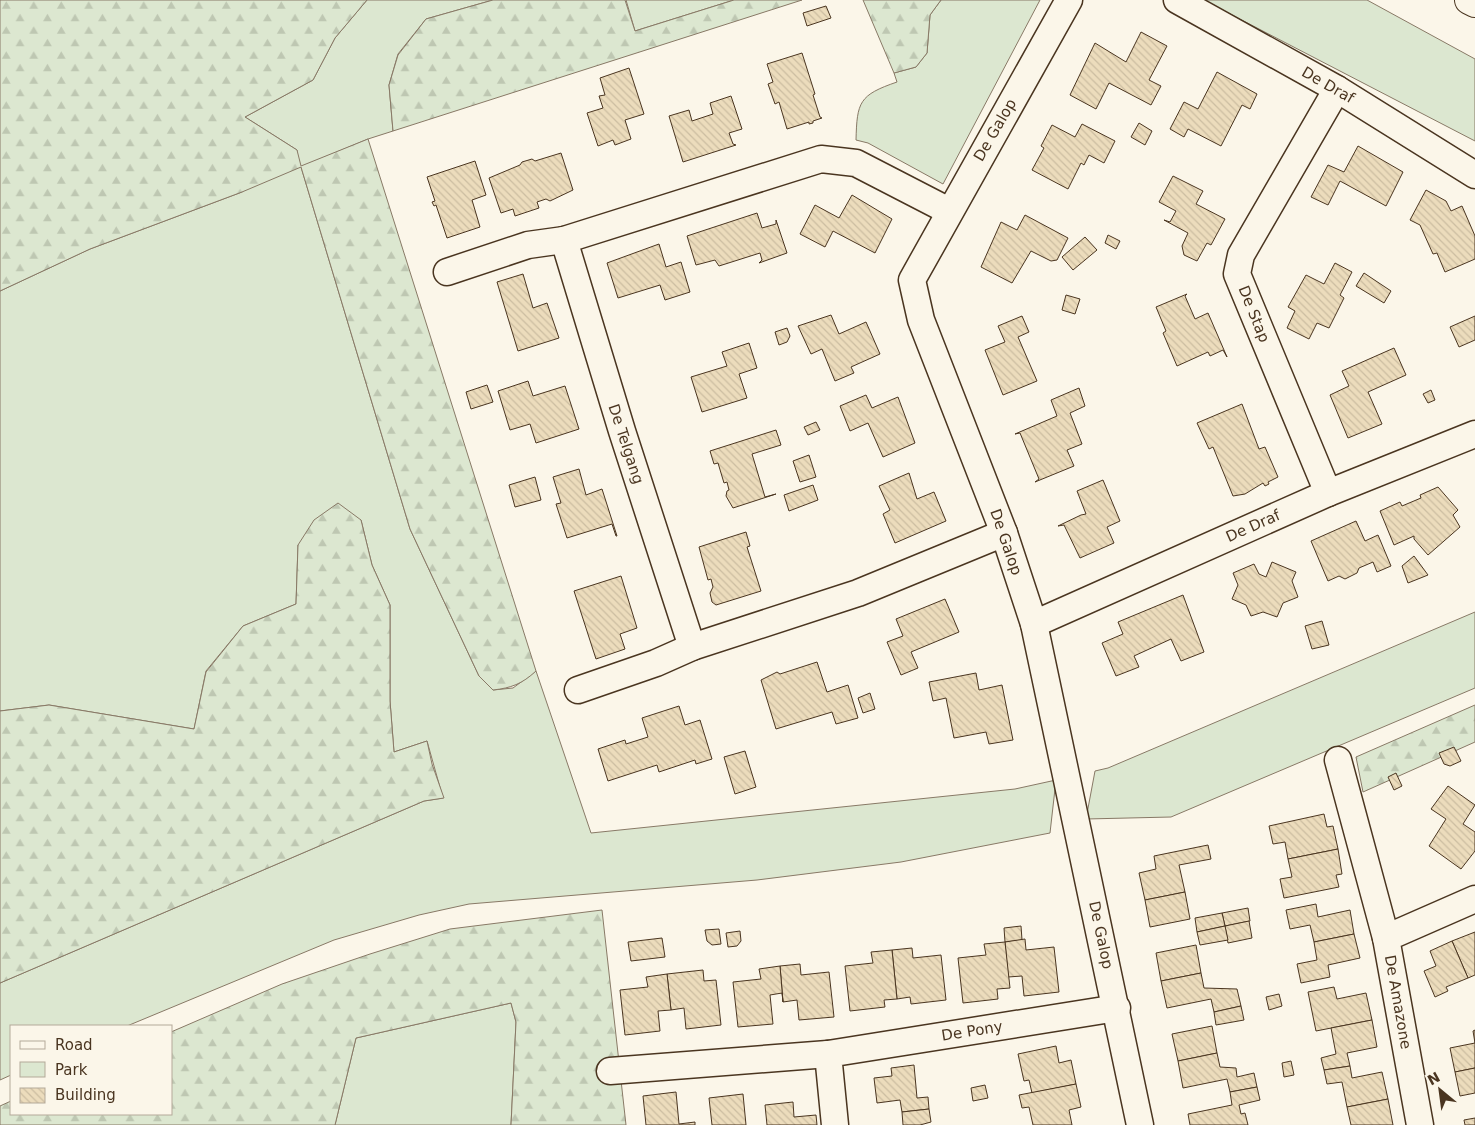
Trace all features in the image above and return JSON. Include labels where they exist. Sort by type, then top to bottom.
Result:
[{"type":"street","name":"De Galop","points":[[1068,0],[912,280],[921,320],[1004,533],[1034,624],[1117,1008],[1140,1125]]},
{"type":"street","name":"De Draf","points":[[1177,0],[1337,89],[1475,175]]},
{"type":"street","points":[[1469,0],[1475,3]]},
{"type":"street","name":"De Stap","points":[[1328,493],[1237,274],[1241,255],[1337,89]]},
{"type":"street","points":[[447,272],[528,245],[564,240],[821,159],[856,163],[949,211]]},
{"type":"street","name":"De Telgang","points":[[564,240],[622,431],[692,647]]},
{"type":"street","name":"De Draf","points":[[1034,624],[1328,493],[1475,434]]},
{"type":"street","points":[[578,690],[656,663],[692,647],[858,593],[1004,533]]},
{"type":"street","name":"De Amazone","points":[[1338,760],[1386,938],[1420,1125]]},
{"type":"street","name":"De Amazone","points":[[1386,938],[1475,899]]},
{"type":"street","name":"De Pony","points":[[610,1071],[828,1054],[1117,1008]]},
{"type":"street","points":[[828,1054],[835,1125]]},
{"type":"green space","points":[[0,0],[367,0],[335,38],[313,80],[245,117],[297,150],[301,166],[368,139],[536,671],[526,679],[516,685],[493,690],[479,676],[410,529],[301,167],[242,192],[90,249],[0,291]]},
{"type":"green space","points":[[367,0],[493,0],[426,19],[398,54],[389,85],[393,131],[368,139],[301,167],[410,529],[479,676],[493,690],[513,688],[536,671],[591,833],[1015,789],[1056,780],[1050,833],[901,862],[757,880],[469,904],[419,915],[334,940],[129,1025],[10,1025],[10,1075],[0,1080],[0,983],[424,801],[443,798],[427,741],[394,752],[390,701],[390,605],[372,565],[361,520],[298,545],[296,604],[243,626],[206,671],[194,729],[49,705],[0,711],[0,291],[90,249],[242,192],[297,154],[297,150],[245,117],[313,80],[335,38]]},
{"type":"green space","points":[[493,0],[625,0],[635,31],[734,0],[802,0],[393,131],[389,85],[398,55],[426,19]]},
{"type":"green space","points":[[626,0],[734,0],[635,31]]},
{"type":"green space","points":[[863,0],[941,0],[930,15],[927,53],[916,67],[894,73]]},
{"type":"green space","points":[[941,0],[1040,0],[943,184],[868,143],[856,140],[857,117],[863,102],[875,91],[897,82],[894,73],[916,67],[927,53],[930,15]]},
{"type":"green space","points":[[1203,0],[1367,0],[1475,59],[1475,141]]},
{"type":"green space","points":[[338,503],[361,520],[372,565],[390,605],[390,701],[394,752],[427,741],[432,764],[444,798],[424,801],[0,983],[0,711],[49,705],[194,729],[206,672],[243,626],[296,604],[298,545],[314,520]]},
{"type":"green space","points":[[1475,612],[1475,688],[1171,817],[1086,819],[1095,771],[1108,768]]},
{"type":"green space","points":[[1475,705],[1475,742],[1363,792],[1356,757]]},
{"type":"green space","points":[[602,910],[626,1125],[511,1125],[516,1022],[511,1003],[356,1038],[335,1125],[0,1125],[0,1106],[10,1101],[10,1115],[172,1115],[172,1032],[282,984],[450,929]]},
{"type":"green space","points":[[511,1003],[516,1022],[511,1125],[335,1125],[356,1038]]},
{"type":"building","points":[[826,6],[831,18],[807,26],[803,13]]},
{"type":"building","points":[[1141,32],[1167,46],[1149,80],[1161,86],[1151,105],[1109,83],[1096,109],[1070,95],[1095,43],[1126,62]]},
{"type":"building","points":[[802,53],[815,94],[813,95],[822,118],[813,121],[813,123],[809,124],[809,122],[787,129],[779,102],[775,104],[768,84],[773,82],[767,64]]},
{"type":"building","points":[[629,68],[644,114],[625,120],[631,139],[615,145],[613,140],[598,146],[587,113],[603,108],[599,96],[605,95],[600,78]]},
{"type":"building","points":[[1217,72],[1257,94],[1250,109],[1242,105],[1221,146],[1188,129],[1184,137],[1170,129],[1184,102],[1198,109]]},
{"type":"building","points":[[731,96],[742,129],[729,133],[733,144],[736,145],[683,162],[669,116],[689,110],[692,121],[713,114],[710,103]]},
{"type":"building","points":[[1139,123],[1152,131],[1145,145],[1131,137]]},
{"type":"building","points":[[1082,124],[1115,141],[1104,163],[1089,155],[1084,165],[1081,163],[1068,189],[1032,170],[1044,148],[1041,146],[1052,125],[1075,137]]},
{"type":"building","points":[[1358,146],[1403,172],[1386,206],[1340,181],[1328,205],[1311,197],[1328,165],[1344,172]]},
{"type":"building","points":[[561,153],[573,190],[550,201],[546,199],[537,202],[539,208],[515,216],[513,209],[501,213],[489,178],[520,165],[522,162],[532,159],[535,161]]},
{"type":"building","points":[[475,161],[486,195],[472,200],[480,227],[447,238],[436,205],[434,206],[432,202],[435,201],[427,177]]},
{"type":"building","points":[[1173,176],[1203,191],[1196,204],[1225,219],[1211,245],[1207,243],[1197,261],[1184,255],[1182,246],[1188,233],[1164,220],[1170,222],[1176,211],[1159,202]]},
{"type":"building","points":[[1426,190],[1446,201],[1451,211],[1462,206],[1475,236],[1475,259],[1445,272],[1437,253],[1433,254],[1420,225],[1410,220]]},
{"type":"building","points":[[852,195],[892,219],[875,253],[833,231],[825,247],[800,234],[815,205],[839,218]]},
{"type":"building","points":[[757,213],[762,228],[776,224],[776,220],[787,253],[759,263],[762,260],[760,253],[719,266],[715,260],[696,265],[687,236]]},
{"type":"building","points":[[1025,215],[1068,238],[1057,260],[1051,261],[1031,251],[1012,283],[981,267],[1001,222],[1017,230]]},
{"type":"building","points":[[1108,235],[1120,241],[1116,249],[1105,243]]},
{"type":"building","points":[[1085,237],[1097,250],[1073,270],[1062,257]]},
{"type":"building","points":[[659,244],[666,267],[681,262],[690,292],[665,300],[660,285],[618,298],[607,263]]},
{"type":"building","points":[[1335,263],[1352,272],[1340,295],[1344,298],[1329,328],[1317,323],[1309,339],[1287,328],[1295,311],[1288,307],[1306,275],[1324,284]]},
{"type":"building","points":[[1364,273],[1391,291],[1384,303],[1356,286]]},
{"type":"building","points":[[523,274],[533,308],[547,303],[559,338],[518,351],[497,282]]},
{"type":"building","points":[[1187,294],[1185,296],[1195,319],[1208,313],[1227,357],[1223,350],[1210,356],[1208,352],[1177,366],[1163,333],[1166,331],[1156,307]]},
{"type":"building","points":[[1066,295],[1080,299],[1075,314],[1062,310]]},
{"type":"building","points":[[831,315],[839,334],[866,322],[880,354],[851,367],[854,373],[835,381],[822,349],[811,354],[798,326]]},
{"type":"building","points":[[1022,316],[1029,332],[1018,337],[1037,381],[1003,395],[985,350],[1005,342],[998,326]]},
{"type":"building","points":[[1475,316],[1475,340],[1459,347],[1450,327]]},
{"type":"building","points":[[787,328],[790,336],[787,342],[779,345],[775,332]]},
{"type":"building","points":[[749,343],[757,368],[739,374],[747,398],[702,412],[691,377],[727,366],[722,352]]},
{"type":"building","points":[[1394,348],[1406,375],[1368,392],[1382,424],[1348,438],[1330,395],[1349,386],[1342,371]]},
{"type":"building","points":[[528,381],[533,396],[565,386],[579,429],[536,443],[530,424],[510,430],[498,391]]},
{"type":"building","points":[[487,385],[493,402],[471,409],[466,392]]},
{"type":"building","points":[[1079,388],[1085,406],[1070,413],[1082,444],[1067,450],[1074,466],[1035,482],[1039,479],[1020,433],[1015,434],[1057,416],[1051,400]]},
{"type":"building","points":[[1431,390],[1435,400],[1428,403],[1423,394]]},
{"type":"building","points":[[866,395],[872,408],[898,397],[915,443],[883,457],[868,423],[850,431],[840,406]]},
{"type":"building","points":[[1242,404],[1259,449],[1265,447],[1278,477],[1268,482],[1269,484],[1265,486],[1263,483],[1245,494],[1233,496],[1213,447],[1209,449],[1197,423]]},
{"type":"building","points":[[816,422],[820,430],[808,435],[804,427]]},
{"type":"building","points":[[776,430],[781,445],[752,454],[765,497],[776,494],[733,508],[726,496],[729,490],[727,482],[724,483],[718,463],[714,464],[710,451]]},
{"type":"building","points":[[809,455],[816,477],[800,482],[793,461]]},
{"type":"building","points":[[579,469],[586,495],[602,489],[617,536],[612,524],[567,538],[556,504],[561,503],[553,477]]},
{"type":"building","points":[[909,473],[917,499],[934,492],[946,521],[895,543],[883,514],[890,510],[879,486]]},
{"type":"building","points":[[535,477],[541,500],[515,507],[509,485]]},
{"type":"building","points":[[1103,480],[1120,521],[1107,527],[1114,543],[1080,558],[1064,525],[1058,526],[1086,514],[1077,491]]},
{"type":"building","points":[[813,485],[818,500],[789,511],[784,495]]},
{"type":"building","points":[[1438,487],[1458,510],[1453,515],[1460,527],[1428,555],[1414,539],[1414,536],[1394,545],[1380,511],[1400,502],[1402,506],[1421,498],[1420,495]]},
{"type":"building","points":[[1356,521],[1365,541],[1378,535],[1391,566],[1377,572],[1373,562],[1359,568],[1357,573],[1345,579],[1339,576],[1328,581],[1311,541]]},
{"type":"building","points":[[746,532],[750,546],[747,547],[761,591],[716,605],[712,602],[710,593],[713,587],[711,579],[708,580],[699,547]]},
{"type":"building","points":[[1414,556],[1428,575],[1408,583],[1402,566]]},
{"type":"building","points":[[1272,562],[1296,572],[1292,581],[1298,597],[1283,603],[1277,617],[1263,612],[1251,616],[1246,605],[1232,599],[1238,585],[1233,573],[1254,564],[1259,574],[1266,577]]},
{"type":"building","points":[[621,576],[637,628],[620,634],[625,649],[596,659],[574,591]]},
{"type":"building","points":[[1183,595],[1204,652],[1181,661],[1171,639],[1134,656],[1139,667],[1116,676],[1102,643],[1123,634],[1118,622]]},
{"type":"building","points":[[945,599],[959,632],[911,652],[918,668],[901,675],[887,642],[903,636],[896,619]]},
{"type":"building","points":[[1322,621],[1329,645],[1312,649],[1305,626]]},
{"type":"building","points":[[817,662],[827,692],[848,685],[858,718],[836,724],[832,712],[776,729],[761,680],[777,672],[780,674]]},
{"type":"building","points":[[976,673],[979,690],[1002,685],[1013,740],[989,744],[986,732],[954,738],[946,698],[933,701],[929,682]]},
{"type":"building","points":[[870,693],[875,709],[863,713],[858,698]]},
{"type":"building","points":[[679,706],[685,725],[700,720],[712,759],[696,764],[695,760],[659,772],[657,765],[608,781],[598,749],[625,740],[626,744],[648,737],[642,718]]},
{"type":"building","points":[[1454,747],[1461,761],[1450,766],[1444,764],[1439,753]]},
{"type":"building","points":[[745,751],[756,787],[735,794],[724,757]]},
{"type":"building","points":[[1396,773],[1402,786],[1394,790],[1388,777]]},
{"type":"building","points":[[1448,786],[1475,805],[1463,824],[1475,832],[1475,851],[1461,869],[1429,846],[1446,819],[1431,809]]},
{"type":"building","points":[[1324,814],[1327,827],[1333,826],[1338,849],[1288,859],[1285,842],[1273,844],[1269,826]]},
{"type":"building","points":[[1208,845],[1211,859],[1179,865],[1185,892],[1145,900],[1139,873],[1156,869],[1154,856]]},
{"type":"building","points":[[1338,849],[1342,874],[1336,875],[1339,887],[1284,898],[1280,879],[1292,877],[1288,859]]},
{"type":"building","points":[[1185,892],[1190,919],[1150,927],[1145,900]]},
{"type":"building","points":[[1316,904],[1318,917],[1350,910],[1354,934],[1314,942],[1310,925],[1290,929],[1286,910]]},
{"type":"building","points":[[1248,908],[1250,921],[1225,926],[1222,913]]},
{"type":"building","points":[[1222,913],[1225,926],[1197,932],[1195,918]]},
{"type":"building","points":[[1249,921],[1252,938],[1228,943],[1225,926]]},
{"type":"building","points":[[1021,926],[1022,940],[1005,942],[1004,928]]},
{"type":"building","points":[[1225,926],[1228,940],[1200,945],[1197,932]]},
{"type":"building","points":[[719,929],[721,944],[712,945],[707,941],[705,930]]},
{"type":"building","points":[[740,931],[741,941],[737,946],[728,947],[726,933]]},
{"type":"building","points":[[1475,932],[1475,975],[1468,978],[1452,941]]},
{"type":"building","points":[[1354,934],[1360,958],[1328,965],[1330,977],[1301,983],[1297,964],[1317,960],[1314,942]]},
{"type":"building","points":[[662,938],[665,957],[631,961],[628,942]]},
{"type":"building","points":[[1025,939],[1026,950],[1054,947],[1059,992],[1024,996],[1022,976],[1008,977],[1005,942]]},
{"type":"building","points":[[1452,941],[1468,978],[1446,987],[1448,991],[1435,997],[1424,971],[1436,966],[1430,951]]},
{"type":"building","points":[[1005,942],[1010,988],[997,989],[998,999],[963,1003],[958,958],[986,955],[984,944]]},
{"type":"building","points":[[1196,945],[1201,973],[1161,981],[1156,953]]},
{"type":"building","points":[[912,948],[913,958],[941,955],[946,1000],[911,1004],[910,997],[897,999],[892,950]]},
{"type":"building","points":[[892,950],[897,999],[884,1000],[885,1007],[850,1011],[845,966],[873,963],[871,952]]},
{"type":"building","points":[[800,964],[801,975],[829,972],[834,1017],[799,1020],[797,1000],[783,1002],[780,966]]},
{"type":"building","points":[[780,966],[783,1002],[782,993],[770,995],[773,1024],[738,1027],[733,982],[761,979],[759,969]]},
{"type":"building","points":[[703,970],[704,981],[716,980],[721,1025],[686,1029],[684,1008],[671,1010],[667,974]]},
{"type":"building","points":[[1201,973],[1204,988],[1237,989],[1241,1006],[1214,1012],[1211,999],[1167,1008],[1161,981]]},
{"type":"building","points":[[667,974],[671,1010],[658,1011],[660,1031],[625,1035],[620,990],[648,987],[646,977]]},
{"type":"building","points":[[1334,987],[1337,999],[1366,993],[1372,1020],[1316,1031],[1308,992]]},
{"type":"building","points":[[1279,994],[1282,1006],[1269,1010],[1266,997]]},
{"type":"building","points":[[1241,1006],[1244,1020],[1216,1025],[1214,1012]]},
{"type":"building","points":[[1372,1020],[1377,1047],[1347,1053],[1350,1066],[1324,1070],[1321,1058],[1336,1054],[1331,1028]]},
{"type":"building","points":[[1212,1026],[1217,1053],[1178,1061],[1172,1034]]},
{"type":"building","points":[[1475,1043],[1475,1068],[1455,1072],[1450,1048]]},
{"type":"building","points":[[1056,1046],[1059,1063],[1071,1060],[1076,1084],[1032,1093],[1029,1080],[1024,1081],[1018,1054]]},
{"type":"building","points":[[1217,1053],[1220,1067],[1236,1068],[1237,1077],[1254,1073],[1257,1087],[1230,1092],[1227,1079],[1183,1088],[1178,1061]]},
{"type":"building","points":[[1291,1061],[1294,1075],[1284,1077],[1282,1063]]},
{"type":"building","points":[[914,1065],[917,1098],[928,1097],[929,1109],[902,1112],[900,1100],[877,1103],[874,1078],[892,1076],[891,1068]]},
{"type":"building","points":[[1350,1066],[1352,1078],[1382,1072],[1388,1099],[1347,1107],[1342,1082],[1327,1084],[1324,1070]]},
{"type":"building","points":[[1475,1068],[1475,1093],[1460,1096],[1455,1072]]},
{"type":"building","points":[[1076,1084],[1081,1107],[1069,1110],[1072,1125],[1033,1125],[1029,1107],[1022,1108],[1019,1095]]},
{"type":"building","points":[[985,1085],[988,1098],[973,1101],[971,1088]]},
{"type":"building","points":[[1257,1087],[1260,1100],[1239,1105],[1241,1114],[1245,1113],[1248,1125],[1190,1125],[1188,1114],[1232,1105],[1230,1092]]},
{"type":"building","points":[[676,1092],[679,1124],[695,1122],[695,1125],[646,1125],[643,1096]]},
{"type":"building","points":[[743,1094],[746,1125],[712,1125],[709,1098]]},
{"type":"building","points":[[1388,1099],[1393,1125],[1351,1125],[1347,1107]]},
{"type":"building","points":[[793,1102],[794,1117],[816,1115],[817,1125],[767,1125],[765,1105]]},
{"type":"building","points":[[929,1109],[931,1122],[920,1125],[903,1125],[902,1112]]},
{"type":"building","points":[[1475,1118],[1475,1125],[1465,1125],[1464,1120]]}]
